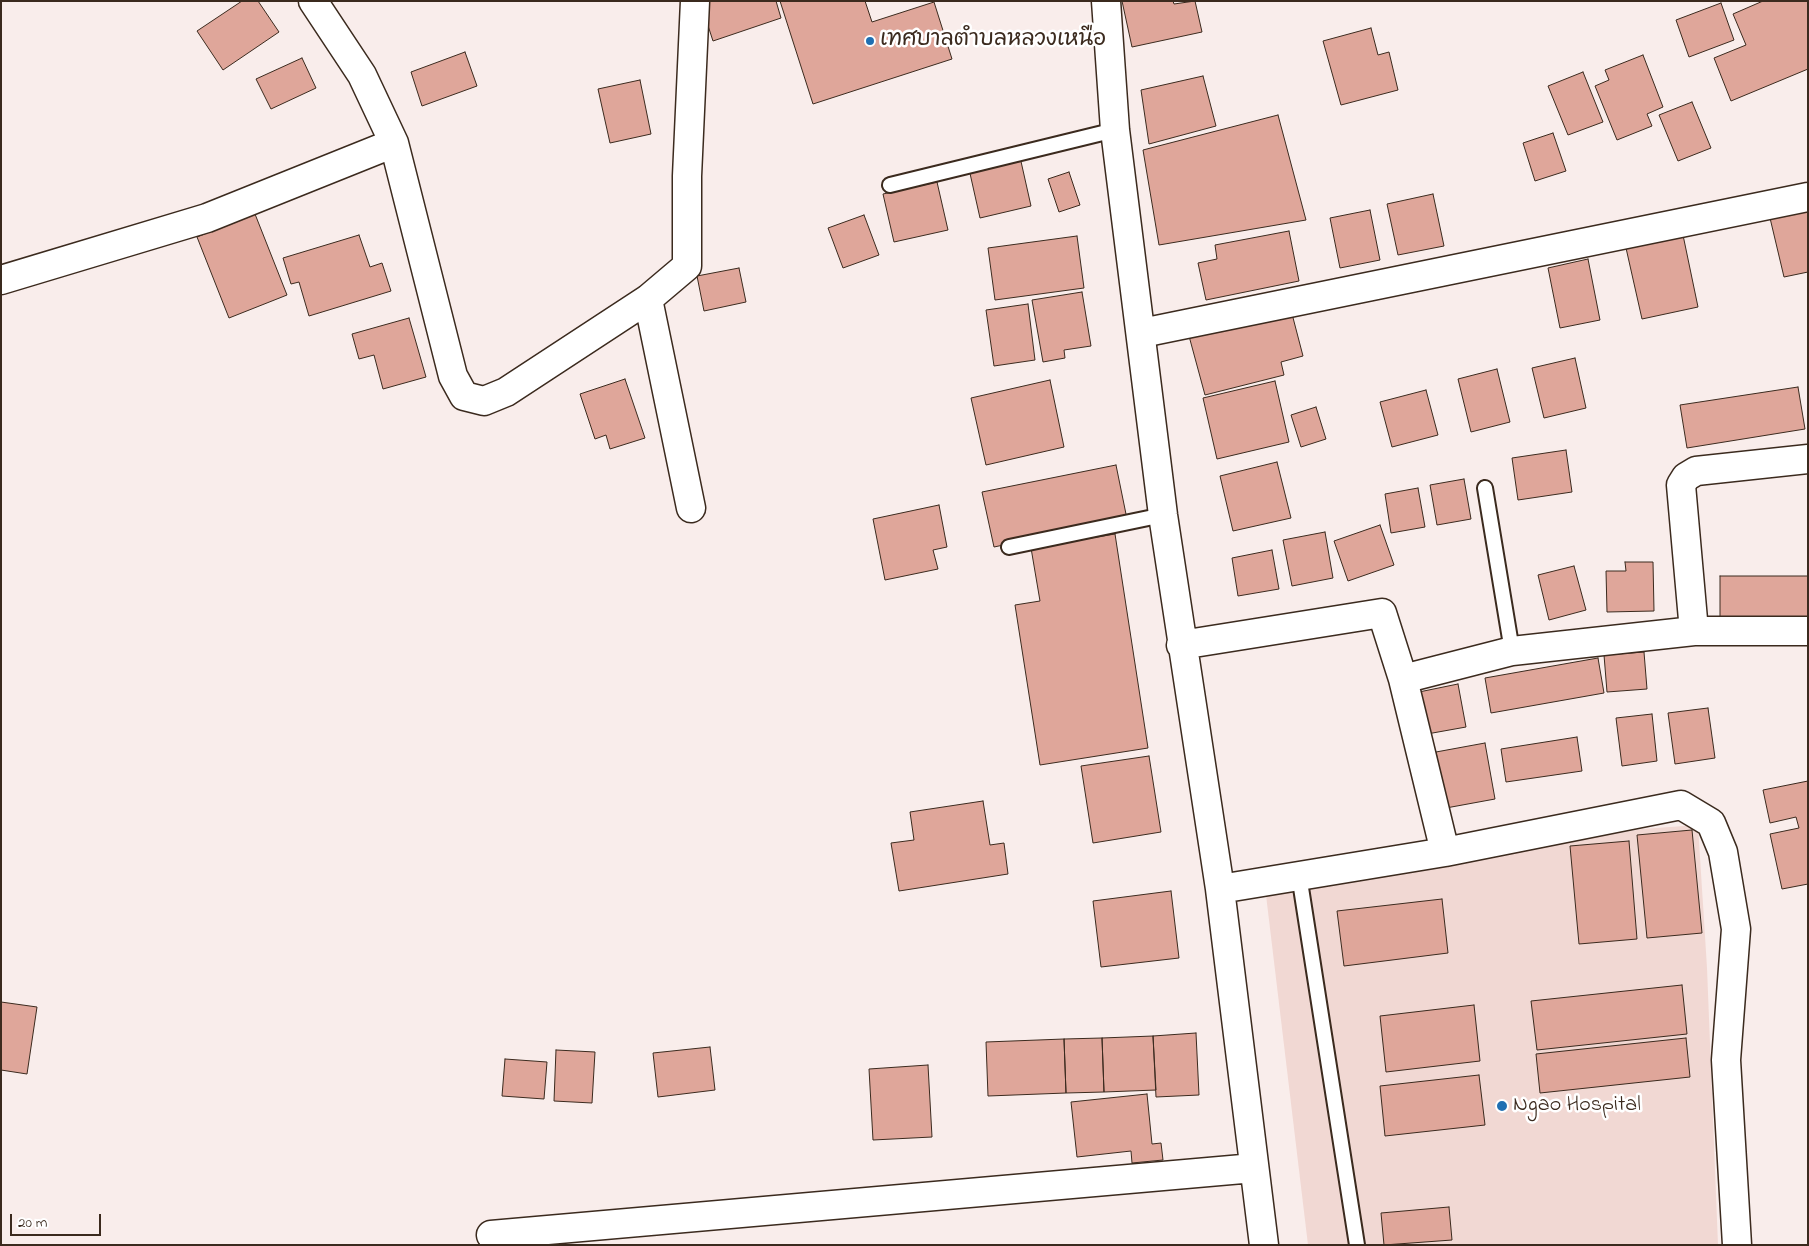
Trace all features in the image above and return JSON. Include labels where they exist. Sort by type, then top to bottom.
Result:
[{"type":"street","points":[[314,1],[362,75],[394,143],[453,376],[464,396],[484,400],[506,392],[648,299],[687,266],[687,176],[695,1]]},
{"type":"street","points":[[1106,1],[1115,130],[1142,333],[1163,515],[1220,889],[1264,1245]]},
{"type":"street","points":[[1,280],[208,218],[394,143]]},
{"type":"street","points":[[1142,333],[1808,197]]},
{"type":"street","points":[[648,299],[691,508]]},
{"type":"street","points":[[1694,631],[1681,485],[1686,477],[1696,471],[1808,459]]},
{"type":"street","points":[[1182,645],[1382,613],[1403,679],[1445,852]]},
{"type":"street","points":[[1403,679],[1512,651],[1694,631],[1808,631]]},
{"type":"street","points":[[1220,889],[1445,852],[1681,805],[1711,823],[1723,852],[1736,929],[1726,1060],[1737,1245]]},
{"type":"street","points":[[491,1235],[1254,1168]]},
{"type":"lane","points":[[890,185],[1115,130]]},
{"type":"lane","points":[[1485,488],[1512,651]]},
{"type":"lane","points":[[1009,547],[1163,515]]},
{"type":"lane","points":[[1298,875],[1357,1245]]},
{"type":"shaded area","name":"Ngao Hospital","points":[[1698,825],[1707,968],[1718,1245],[1308,1245],[1266,895],[1642,829]]},
{"type":"building","points":[[242,1],[258,1],[279,32],[223,70],[197,31]]},
{"type":"building","points":[[700,1],[776,1],[781,18],[713,41]]},
{"type":"building","name":"เทศบาลตำบลหลวงเหนือ","points":[[780,1],[865,1],[872,22],[934,2],[952,59],[813,104]]},
{"type":"building","points":[[1122,1],[1173,1],[1174,4],[1195,1],[1202,32],[1132,47]]},
{"type":"building","points":[[1763,1],[1808,1],[1808,69],[1731,101],[1714,58],[1746,45],[1733,14]]},
{"type":"building","points":[[1721,3],[1734,40],[1689,57],[1676,20]]},
{"type":"building","points":[[1371,28],[1378,55],[1389,52],[1398,90],[1341,105],[1323,41]]},
{"type":"building","points":[[465,52],[477,86],[422,106],[411,72]]},
{"type":"building","points":[[1643,55],[1663,107],[1647,114],[1652,126],[1617,140],[1595,86],[1609,80],[1605,70]]},
{"type":"building","points":[[302,58],[316,88],[271,109],[256,79]]},
{"type":"building","points":[[1583,72],[1603,122],[1568,135],[1548,86]]},
{"type":"building","points":[[1203,76],[1216,126],[1149,144],[1141,90]]},
{"type":"building","points":[[640,80],[651,134],[610,143],[598,89]]},
{"type":"building","points":[[1692,102],[1711,148],[1678,161],[1659,115]]},
{"type":"building","points":[[1278,115],[1306,220],[1159,245],[1143,150]]},
{"type":"building","points":[[1553,133],[1566,171],[1535,181],[1523,143]]},
{"type":"building","points":[[1020,157],[1031,206],[980,218],[969,169]]},
{"type":"building","points":[[1069,172],[1080,205],[1059,212],[1048,179]]},
{"type":"building","points":[[937,182],[948,230],[894,242],[883,194]]},
{"type":"building","points":[[1433,194],[1444,246],[1398,255],[1387,204]]},
{"type":"building","points":[[1808,209],[1808,272],[1784,277],[1770,218]]},
{"type":"building","points":[[1370,210],[1380,260],[1340,268],[1330,218]]},
{"type":"building","points":[[255,214],[287,295],[229,318],[197,237]]},
{"type":"building","points":[[864,215],[879,255],[843,268],[828,228]]},
{"type":"building","points":[[1289,231],[1299,281],[1206,300],[1198,263],[1217,259],[1215,245]]},
{"type":"building","points":[[359,235],[370,267],[382,263],[391,291],[309,316],[299,282],[291,284],[283,258]]},
{"type":"building","points":[[1683,235],[1698,307],[1642,319],[1626,248]]},
{"type":"building","points":[[1077,236],[1084,288],[995,300],[988,248]]},
{"type":"building","points":[[1588,259],[1600,320],[1560,328],[1548,268]]},
{"type":"building","points":[[739,268],[746,302],[704,311],[697,276]]},
{"type":"building","points":[[1082,292],[1091,346],[1064,350],[1065,358],[1043,362],[1032,300]]},
{"type":"building","points":[[1028,304],[1035,360],[994,366],[986,310]]},
{"type":"building","points":[[1291,310],[1303,356],[1281,362],[1284,375],[1205,395],[1189,336]]},
{"type":"building","points":[[409,318],[426,377],[383,389],[374,355],[359,359],[352,334]]},
{"type":"building","points":[[1575,358],[1586,408],[1544,418],[1532,368]]},
{"type":"building","points":[[1497,369],[1510,422],[1471,432],[1458,379]]},
{"type":"building","points":[[625,379],[645,438],[610,449],[606,435],[595,439],[580,394]]},
{"type":"building","points":[[1050,380],[1064,447],[986,465],[971,398]]},
{"type":"building","points":[[1275,381],[1289,442],[1217,459],[1203,398]]},
{"type":"building","points":[[1798,387],[1805,429],[1687,448],[1680,405]]},
{"type":"building","points":[[1426,390],[1438,435],[1392,447],[1380,402]]},
{"type":"building","points":[[1316,407],[1326,439],[1301,447],[1291,415]]},
{"type":"building","points":[[1566,450],[1572,492],[1518,500],[1512,458]]},
{"type":"building","points":[[1277,462],[1291,518],[1233,531],[1220,476]]},
{"type":"building","points":[[1116,465],[1127,519],[994,547],[982,492]]},
{"type":"building","points":[[1464,479],[1471,519],[1437,525],[1430,485]]},
{"type":"building","points":[[1418,488],[1425,527],[1391,533],[1385,494]]},
{"type":"building","points":[[939,505],[947,547],[933,550],[938,569],[885,580],[873,519]]},
{"type":"building","points":[[1380,525],[1394,565],[1348,581],[1334,541]]},
{"type":"building","points":[[1325,532],[1333,578],[1292,586],[1283,540]]},
{"type":"building","points":[[1115,534],[1148,748],[1040,765],[1015,605],[1040,601],[1031,548]]},
{"type":"building","points":[[1272,550],[1279,589],[1238,596],[1232,558]]},
{"type":"building","points":[[1625,562],[1653,562],[1654,611],[1607,612],[1606,571],[1626,571]]},
{"type":"building","points":[[1574,566],[1586,610],[1549,620],[1538,575]]},
{"type":"building","points":[[1720,576],[1808,576],[1808,619],[1720,618]]},
{"type":"building","points":[[1644,652],[1647,689],[1607,692],[1604,655]]},
{"type":"building","points":[[1598,658],[1604,693],[1491,713],[1485,678]]},
{"type":"building","points":[[1458,684],[1466,727],[1427,734],[1419,692]]},
{"type":"building","points":[[1708,708],[1715,758],[1675,764],[1668,713]]},
{"type":"building","points":[[1652,714],[1657,761],[1622,766],[1616,718]]},
{"type":"building","points":[[1577,737],[1582,771],[1506,782],[1501,749]]},
{"type":"building","points":[[1485,743],[1495,799],[1446,808],[1436,752]]},
{"type":"building","points":[[1149,756],[1161,832],[1093,843],[1081,766]]},
{"type":"building","points":[[1808,781],[1808,884],[1782,889],[1770,834],[1799,828],[1796,817],[1770,823],[1763,790]]},
{"type":"building","points":[[983,801],[990,845],[1004,843],[1008,874],[899,891],[891,843],[914,840],[910,812]]},
{"type":"building","points":[[1692,830],[1702,933],[1647,938],[1637,835]]},
{"type":"building","points":[[1629,841],[1637,939],[1579,944],[1570,846]]},
{"type":"building","points":[[1171,891],[1179,958],[1101,967],[1093,901]]},
{"type":"building","points":[[1442,899],[1448,953],[1344,966],[1337,911]]},
{"type":"building","points":[[1682,985],[1687,1034],[1537,1050],[1531,1001]]},
{"type":"building","points":[[1,1002],[37,1007],[27,1074],[1,1070]]},
{"type":"building","points":[[1474,1005],[1480,1061],[1386,1072],[1380,1016]]},
{"type":"building","points":[[1196,1033],[1199,1095],[1156,1097],[1153,1036]]},
{"type":"building","points":[[1153,1036],[1156,1090],[1104,1092],[1102,1038]]},
{"type":"building","points":[[1102,1038],[1104,1092],[1066,1093],[1064,1039]]},
{"type":"building","points":[[1686,1038],[1690,1077],[1540,1093],[1536,1054]]},
{"type":"building","points":[[1064,1039],[1066,1093],[988,1096],[986,1042]]},
{"type":"building","points":[[710,1047],[715,1090],[658,1097],[653,1053]]},
{"type":"building","points":[[556,1050],[595,1052],[592,1103],[554,1101]]},
{"type":"building","points":[[505,1059],[547,1062],[544,1099],[502,1096]]},
{"type":"building","points":[[928,1065],[932,1137],[873,1140],[869,1069]]},
{"type":"building","points":[[1479,1075],[1485,1125],[1385,1136],[1380,1086]]},
{"type":"building","points":[[1147,1094],[1152,1144],[1161,1143],[1163,1160],[1132,1163],[1131,1151],[1077,1157],[1071,1102]]},
{"type":"building","points":[[1449,1207],[1452,1240],[1384,1245],[1381,1213]]},
{"type":"place","name":"เทศบาลตำบลหลวงเหนือ","points":[[870,41]]},
{"type":"place","name":"Ngao Hospital","points":[[1502,1106]]}]
